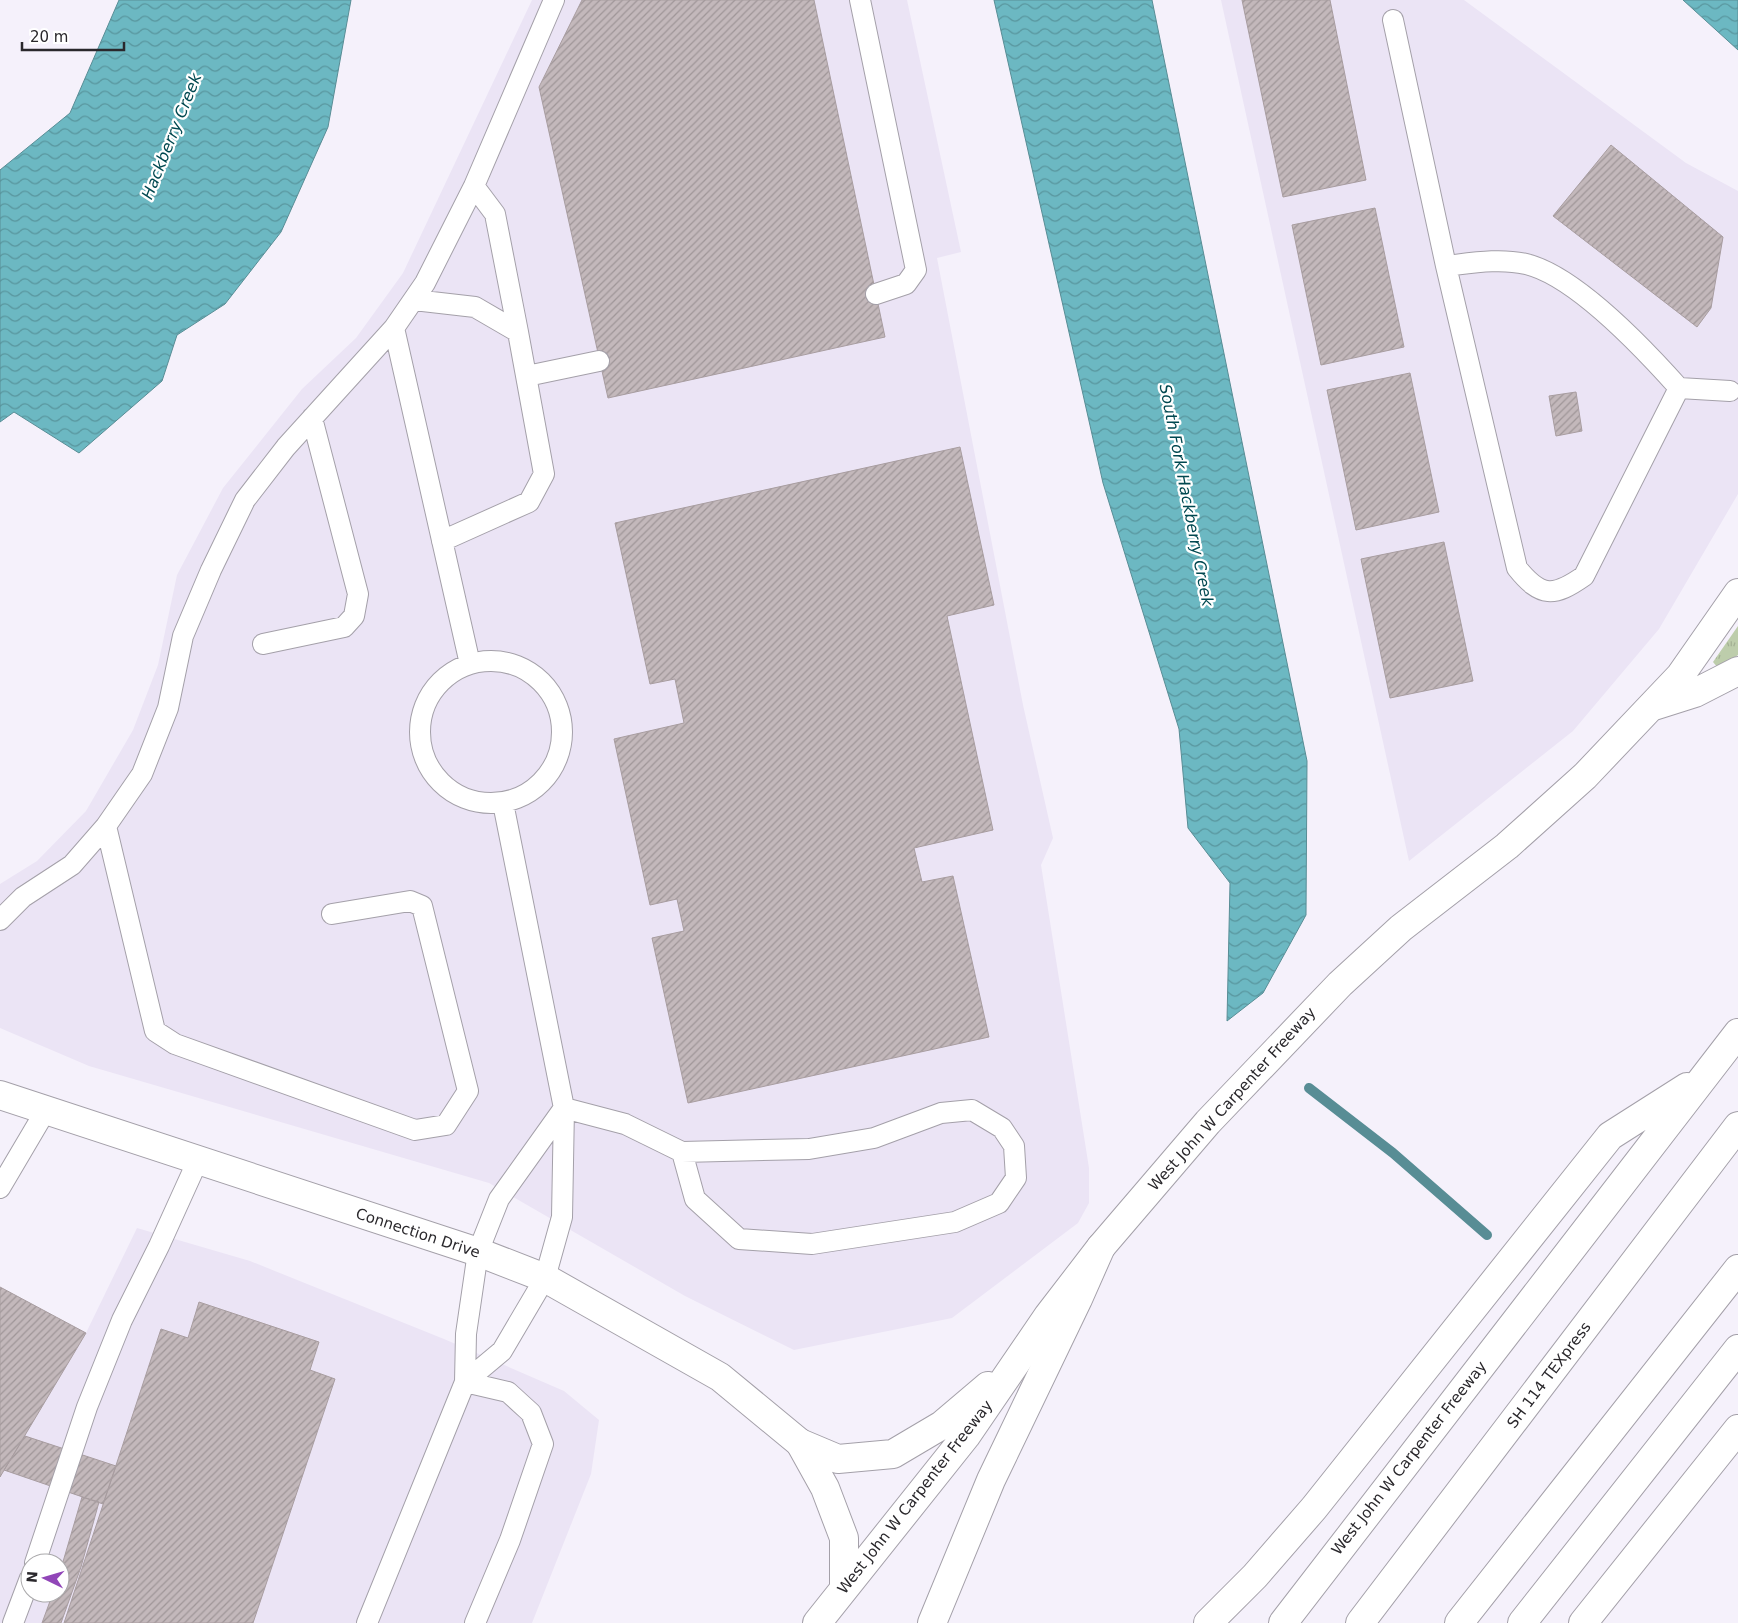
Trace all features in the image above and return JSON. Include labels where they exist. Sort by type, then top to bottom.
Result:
[{"type":"main road","points":[[1653,706],[1680,676],[1738,594]]},
{"type":"main road","name":"West John W Carpenter Freeway","points":[[817,1623],[966,1436],[1100,1247],[1208,1122],[1314,1009],[1401,928],[1507,846],[1585,776],[1653,706],[1695,692],[1738,671]]},
{"type":"main road","name":"West John W Carpenter Freeway","points":[[1283,1623],[1702,1077],[1738,1033]]},
{"type":"main road","points":[[1208,1623],[1255,1576],[1314,1508],[1610,1136],[1702,1077]]},
{"type":"main road","name":"Connection Drive","points":[[0,1095],[478,1252],[545,1278],[720,1377],[800,1443]]},
{"type":"main road","name":"SH 114 TEXpress","points":[[1360,1623],[1738,1126]]},
{"type":"main road","points":[[932,1623],[992,1480],[1078,1299],[1100,1247]]},
{"type":"main road","points":[[1459,1623],[1738,1270]]},
{"type":"main road","points":[[1522,1623],[1738,1349]]},
{"type":"main road","points":[[800,1443],[838,1459],[893,1454],[942,1425],[1017,1362]]},
{"type":"main road","points":[[1583,1623],[1738,1430]]},
{"type":"main road","points":[[800,1443],[825,1488],[844,1538],[844,1589]]},
{"type":"lane","points":[[0,920],[23,897],[72,865],[106,826],[142,774],[168,708],[183,636],[210,570],[245,500],[286,447],[394,328],[425,283],[474,186],[554,0]]},
{"type":"lane","points":[[860,0],[916,270],[906,284],[876,294]]},
{"type":"lane","points":[[1393,20],[1446,266],[1517,568],[1532,586],[1552,592],[1569,587],[1584,576],[1679,388]]},
{"type":"lane","points":[[442,541],[529,502],[544,474],[495,214],[474,186]]},
{"type":"lane","points":[[1446,266],[1498,261],[1526,264],[1563,280],[1644,348],[1679,388],[1735,391]]},
{"type":"lane","points":[[414,300],[475,307],[518,332]]},
{"type":"lane","points":[[394,328],[470,664]]},
{"type":"lane","points":[[526,376],[599,361]]},
{"type":"lane","points":[[263,644],[344,627],[354,616],[358,594],[312,418]]},
{"type":"lane","points":[[493,661],[516,665],[536,676],[552,694],[560,716],[562,739],[556,761],[543,781],[525,795],[503,803],[480,803],[458,795],[439,780],[426,760],[420,737],[423,714],[433,692],[449,675],[470,664],[493,661]]},
{"type":"lane","points":[[465,1382],[502,1351],[545,1278],[562,1217],[564,1108],[503,803]]},
{"type":"lane","points":[[106,826],[155,1031],[175,1044],[415,1130],[446,1125],[468,1091],[422,906],[410,901],[332,914]]},
{"type":"lane","points":[[564,1108],[625,1124],[682,1152],[809,1149],[874,1138],[941,1113],[972,1110],[1002,1128],[1014,1146],[1016,1178],[999,1203],[955,1222],[812,1244],[739,1240],[696,1199],[682,1152]]},
{"type":"lane","points":[[367,1623],[465,1382],[466,1334],[478,1252],[499,1199],[564,1108]]},
{"type":"lane","points":[[0,1188],[46,1110]]},
{"type":"lane","points":[[38,1553],[87,1407],[122,1320],[159,1246],[198,1160]]},
{"type":"lane","points":[[465,1382],[508,1392],[531,1413],[543,1444],[510,1540],[475,1623]]},
{"type":"lane","points":[[13,1623],[21,1603]]},
{"type":"shaded area","points":[[532,0],[907,0],[961,252],[937,258],[1023,705],[1053,838],[1041,865],[1089,1168],[1089,1203],[1078,1223],[952,1318],[794,1350],[685,1296],[489,1183],[89,1066],[0,1028],[0,884],[37,861],[86,811],[133,730],[158,665],[177,575],[223,488],[302,389],[356,338],[403,273]]},
{"type":"shaded area","points":[[1221,0],[1464,0],[1686,163],[1738,191],[1738,494],[1659,629],[1573,731],[1409,861]]},
{"type":"shaded area","points":[[137,1228],[250,1261],[444,1339],[564,1391],[599,1420],[591,1474],[532,1623],[0,1623],[0,1287],[86,1333]]},
{"type":"green space","points":[[1738,626],[1738,655],[1719,669],[1713,662]]},
{"type":"water","name":"Hackberry Creek","points":[[119,0],[351,0],[328,127],[281,232],[225,304],[177,335],[162,381],[79,453],[14,412],[0,422],[0,170],[70,113]]},
{"type":"water","points":[[994,0],[1152,0],[1307,761],[1306,915],[1263,993],[1227,1021],[1230,883],[1188,828],[1179,729],[1103,483]]},
{"type":"water","points":[[1683,0],[1738,0],[1738,50]]},
{"type":"building","points":[[582,0],[814,0],[885,337],[608,398],[539,87]]},
{"type":"building","points":[[1242,0],[1330,0],[1366,180],[1283,197]]},
{"type":"building","points":[[1611,145],[1723,237],[1711,308],[1697,327],[1553,216]]},
{"type":"building","points":[[1375,208],[1404,347],[1321,365],[1292,225]]},
{"type":"building","points":[[1410,373],[1439,512],[1356,530],[1327,390]]},
{"type":"building","points":[[1576,392],[1582,431],[1556,436],[1549,396]]},
{"type":"building","points":[[960,447],[994,605],[947,616],[993,830],[914,848],[922,882],[953,876],[989,1037],[688,1103],[652,938],[684,931],[677,899],[650,905],[614,739],[684,723],[675,679],[650,684],[615,523]]},
{"type":"building","points":[[1444,542],[1473,681],[1390,698],[1361,559]]},
{"type":"building","points":[[0,1287],[86,1333],[0,1477]]},
{"type":"building","points":[[199,1302],[319,1342],[310,1370],[335,1379],[253,1623],[64,1623],[161,1329],[188,1338]]},
{"type":"building","points":[[25,1436],[116,1466],[103,1504],[4,1470]]},
{"type":"building","points":[[82,1497],[99,1502],[81,1567],[70,1598],[70,1553],[66,1553]]},
{"type":"building","points":[[49,1603],[68,1603],[61,1623],[42,1623]]},
{"type":"waterway","name":"South Fork Hackberry Creek","points":[[1309,1088],[1393,1153],[1487,1235]]}]
